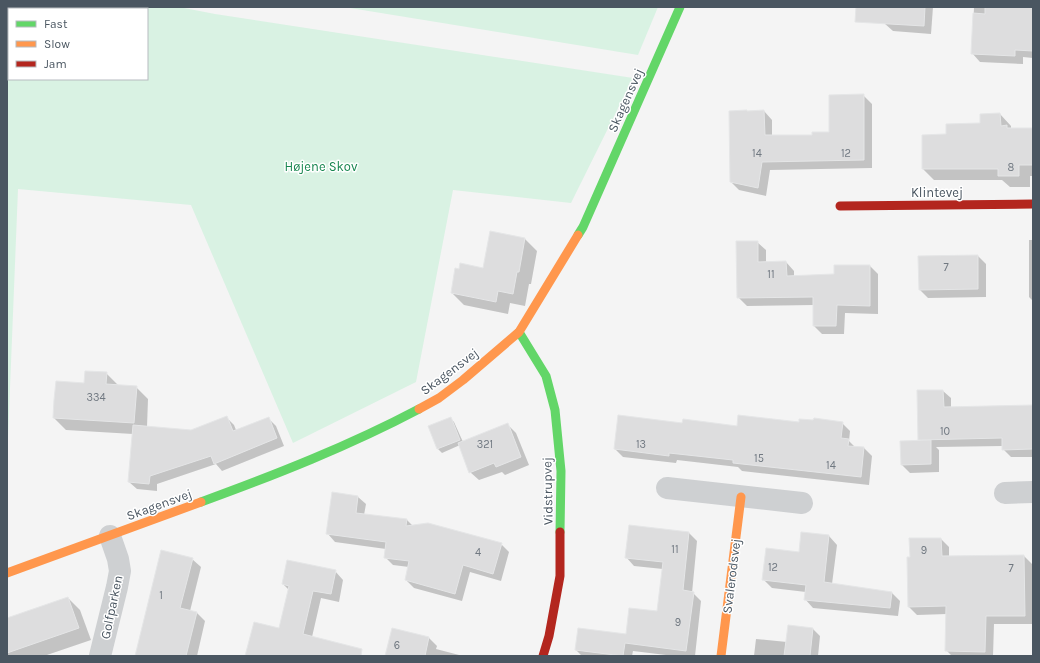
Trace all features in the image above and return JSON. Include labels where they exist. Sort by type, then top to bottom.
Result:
[{"type":"street","name":"Skagensvej","points":[[7,574],[304,463],[400,419],[439,398],[463,380],[519,332],[583,227],[680,7]]},
{"type":"street","name":"Klintevej","points":[[840,206],[1033,204]]},
{"type":"street","name":"Vidstrupvej","points":[[519,332],[546,376],[554,410],[561,464],[560,576],[543,656]]},
{"type":"street","points":[[667,488],[802,503]]},
{"type":"street","points":[[1005,492],[1033,492]]},
{"type":"street","name":"Svalerodsvej","points":[[721,656],[741,497]]},
{"type":"street","name":"Golfparken","points":[[100,656],[120,571],[118,559],[110,536]]},
{"type":"green space","name":"Højene Skov","points":[[7,7],[179,7],[215,14],[633,78],[571,203],[453,190],[416,382],[293,443],[191,205],[18,189],[7,463]]},
{"type":"green space","points":[[344,7],[658,7],[638,55]]},
{"type":"building","points":[[856,7],[925,7],[924,26],[855,22]]},
{"type":"building","points":[[985,7],[1033,7],[1033,51],[1015,50],[1015,56],[971,54],[973,13],[985,14]]},
{"type":"building","points":[[864,94],[864,160],[762,162],[758,188],[730,182],[729,111],[764,110],[765,135],[812,135],[812,132],[829,132],[829,95]]},
{"type":"building","points":[[1000,113],[1001,126],[1007,125],[1007,128],[1033,128],[1033,165],[1019,165],[1019,176],[998,176],[998,169],[922,169],[922,135],[946,134],[946,124],[980,123],[980,114]]},
{"type":"building","points":[[490,231],[525,238],[519,272],[517,272],[513,294],[498,291],[496,302],[451,293],[455,268],[459,269],[460,263],[483,268]]},
{"type":"building","points":[[736,241],[758,241],[758,262],[786,261],[787,276],[834,274],[834,265],[870,265],[870,306],[837,305],[836,326],[813,326],[813,297],[737,298]]},
{"type":"building","points":[[978,255],[978,289],[919,290],[918,256]]},
{"type":"building","points":[[85,371],[107,372],[106,384],[137,386],[134,423],[53,418],[56,381],[84,383]]},
{"type":"building","points":[[917,390],[943,390],[944,407],[1033,405],[1033,449],[1002,450],[1002,438],[918,440]]},
{"type":"building","points":[[618,415],[682,423],[683,419],[737,426],[738,415],[799,422],[799,419],[813,420],[814,418],[843,422],[841,438],[849,439],[848,446],[864,447],[861,477],[733,463],[733,460],[669,453],[669,456],[614,449]]},
{"type":"building","points":[[227,416],[233,431],[269,417],[277,438],[214,464],[211,456],[150,476],[149,484],[128,482],[133,425],[191,430]]},
{"type":"building","points":[[451,417],[460,440],[437,449],[428,426]]},
{"type":"building","points":[[508,423],[521,457],[496,467],[494,463],[469,473],[458,443]]},
{"type":"building","points":[[931,440],[931,464],[901,465],[900,441]]},
{"type":"building","points":[[332,492],[358,496],[356,513],[407,519],[406,526],[428,523],[502,543],[493,574],[463,565],[455,594],[405,580],[409,561],[384,558],[386,542],[326,534]]},
{"type":"building","points":[[629,525],[689,532],[683,590],[694,592],[686,651],[625,643],[623,656],[575,650],[578,628],[626,634],[629,608],[657,611],[663,562],[625,558]]},
{"type":"building","points":[[801,532],[829,535],[824,582],[892,592],[890,608],[804,600],[806,585],[762,580],[766,548],[799,552]]},
{"type":"building","points":[[909,538],[941,538],[942,556],[1024,555],[1025,616],[986,616],[985,652],[945,651],[946,606],[908,607],[907,557],[910,557]]},
{"type":"building","points":[[161,550],[193,558],[180,608],[197,612],[186,656],[135,656]]},
{"type":"building","points":[[287,560],[336,570],[331,594],[313,591],[303,634],[362,649],[361,656],[245,656],[254,622],[279,628],[289,586],[282,584]]},
{"type":"building","points":[[68,597],[79,628],[7,653],[7,618]]},
{"type":"building","points":[[788,625],[813,628],[810,656],[784,656]]},
{"type":"building","points":[[392,628],[429,637],[425,656],[385,656]]},
{"type":"traffic: fast","points":[[578,235],[583,227],[680,7]]},
{"type":"traffic: fast","points":[[519,332],[546,376],[555,410],[561,471],[560,532]]},
{"type":"traffic: fast","points":[[201,502],[312,459],[393,423],[419,409]]},
{"type":"traffic: slow","points":[[419,409],[439,398],[463,380],[519,332],[578,235]]},
{"type":"traffic: slow","points":[[721,656],[741,497]]},
{"type":"traffic: slow","points":[[7,573],[201,502]]},
{"type":"traffic: jam","points":[[840,206],[1033,204]]},
{"type":"traffic: jam","points":[[543,656],[549,636],[560,576],[560,532]]}]
